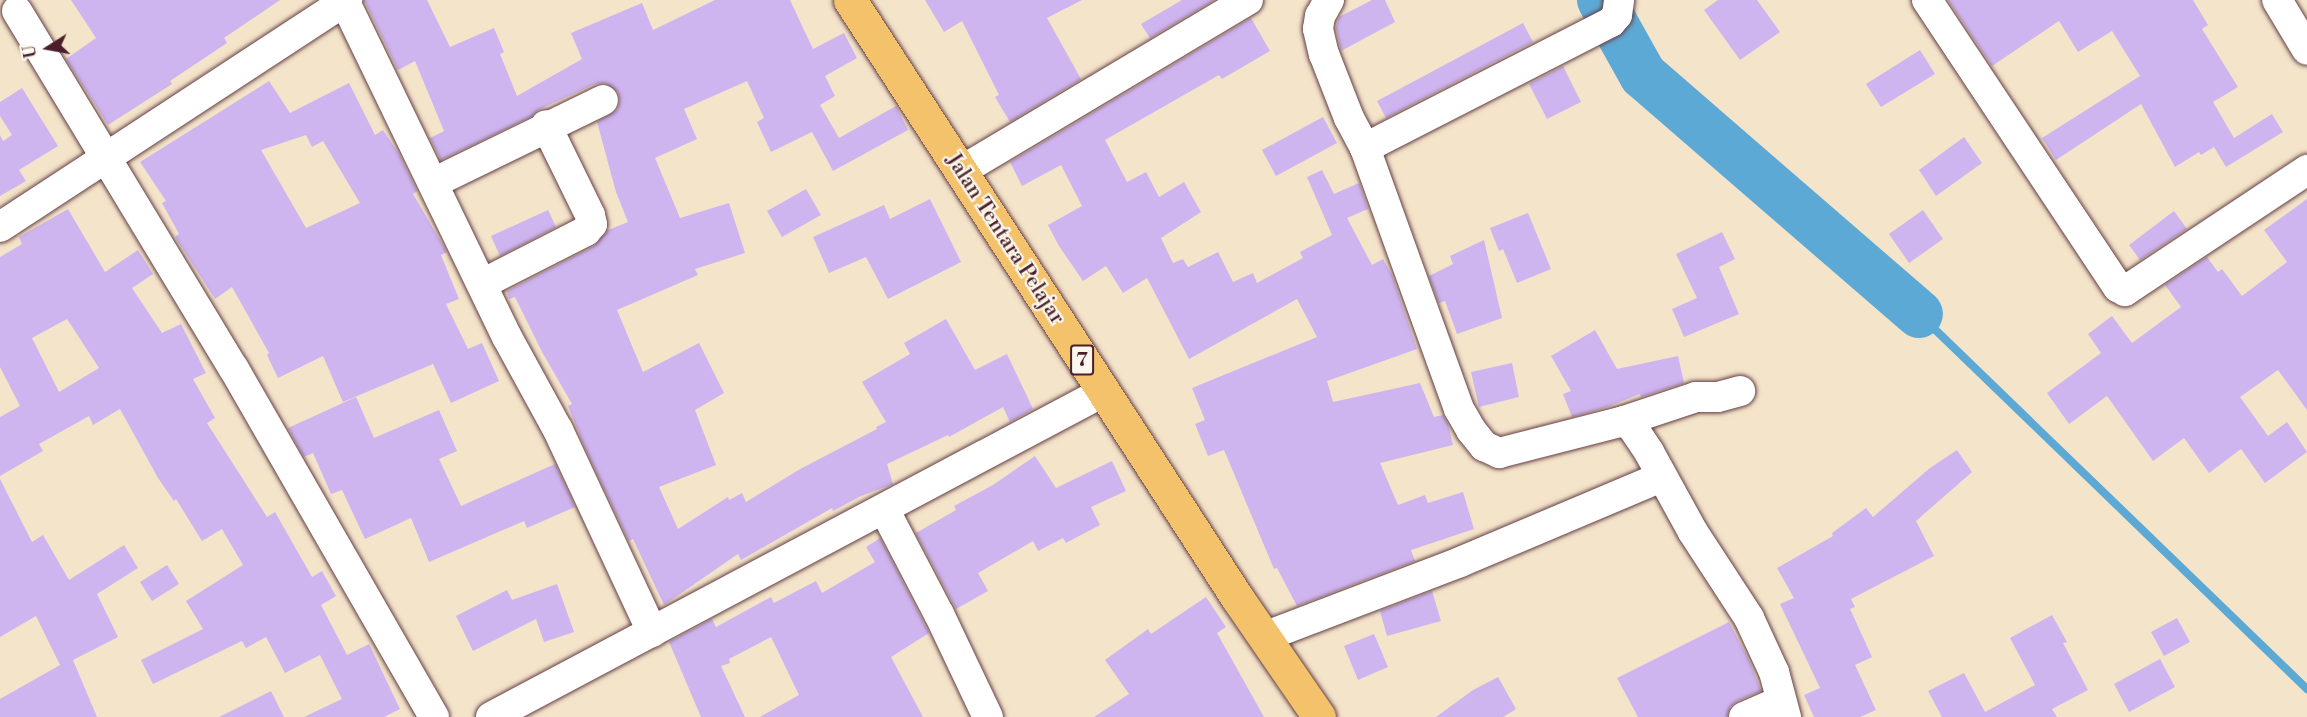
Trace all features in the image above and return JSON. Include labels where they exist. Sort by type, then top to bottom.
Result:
[{"type":"highway","name":"Jalan Tentara Pelajar","points":[[850,0],[1103,392],[1319,717]]},
{"type":"street","points":[[0,227],[345,0],[482,284],[558,430],[652,632]]},
{"type":"street","points":[[961,171],[1248,0]]},
{"type":"street","points":[[1329,0],[1320,16],[1318,29],[1324,54],[1349,118],[1365,148],[1459,410],[1484,446],[1499,453],[1624,421],[1696,397],[1718,398],[1740,392]]},
{"type":"street","points":[[1927,0],[2118,287],[2125,291],[2307,170]]},
{"type":"street","points":[[2277,0],[2307,50]]},
{"type":"street","points":[[17,11],[234,369],[434,717]]},
{"type":"street","points":[[1365,148],[1615,14]]},
{"type":"street","points":[[433,183],[546,125],[603,100]]},
{"type":"street","points":[[482,284],[586,231],[592,224],[546,125]]},
{"type":"street","points":[[491,717],[1103,392]]},
{"type":"street","points":[[1624,421],[1633,428],[1644,444],[1660,477],[1749,618],[1774,672],[1783,709],[1744,717]]},
{"type":"street","points":[[1264,637],[1460,562],[1660,477]]},
{"type":"street","points":[[884,509],[939,614],[988,717]]},
{"type":"building","points":[[71,0],[280,0],[224,38],[227,43],[170,81],[172,84],[108,125],[66,59],[96,38]]},
{"type":"building","points":[[364,0],[427,0],[450,47],[494,28],[504,52],[500,54],[517,96],[582,59],[571,33],[642,3],[653,30],[715,0],[790,0],[813,49],[844,33],[857,58],[825,76],[835,96],[820,105],[839,138],[896,106],[908,130],[833,171],[812,132],[771,152],[757,122],[764,118],[747,81],[684,109],[697,139],[655,158],[680,218],[729,203],[745,253],[695,269],[698,275],[617,310],[643,372],[699,343],[724,393],[695,410],[716,465],[659,487],[678,529],[728,497],[729,500],[742,493],[746,502],[886,422],[862,382],[910,354],[904,343],[946,319],[975,370],[1007,354],[1033,409],[1010,422],[1003,407],[949,437],[948,435],[887,464],[893,484],[861,496],[833,511],[832,508],[741,560],[738,554],[664,605],[633,539],[629,541],[586,450],[568,406],[572,404],[542,352],[515,297],[509,299],[507,291],[594,246],[608,230],[628,222],[616,192],[597,122],[617,110],[620,101],[618,92],[605,83],[595,84],[538,110],[532,116],[441,160],[430,138],[444,131],[415,61],[398,70]]},
{"type":"building","points":[[925,0],[1082,0],[1047,18],[1081,79],[1010,122],[995,97],[999,95],[962,21],[944,32]]},
{"type":"building","points":[[1182,0],[1214,0],[1150,38],[1141,24]]},
{"type":"building","points":[[1372,0],[1385,0],[1395,22],[1341,51],[1336,28],[1339,17]]},
{"type":"building","points":[[1718,0],[1757,0],[1780,32],[1740,60],[1704,10]]},
{"type":"building","points":[[1948,0],[2193,0],[2208,25],[2202,29],[2238,87],[2213,102],[2234,138],[2272,114],[2283,132],[2226,167],[2214,147],[2201,155],[2199,152],[2175,167],[2141,104],[2056,160],[2042,138],[2140,76],[2112,31],[2078,52],[2059,21],[1992,66]]},
{"type":"building","points":[[1251,18],[1270,51],[1222,79],[1219,75],[1105,140],[1127,182],[1146,172],[1159,197],[1184,182],[1201,212],[1161,238],[1173,263],[1183,259],[1188,267],[1218,252],[1233,282],[1253,273],[1257,283],[1303,258],[1300,252],[1332,235],[1307,177],[1322,170],[1334,194],[1359,183],[1368,209],[1347,218],[1372,265],[1383,259],[1392,275],[1417,349],[1327,381],[1333,402],[1420,383],[1434,417],[1443,415],[1448,424],[1453,445],[1380,463],[1398,505],[1425,495],[1428,503],[1463,492],[1474,529],[1411,550],[1415,561],[1297,606],[1277,568],[1274,569],[1224,450],[1208,456],[1195,424],[1205,420],[1192,388],[1317,337],[1297,299],[1189,359],[1147,278],[1123,293],[1106,266],[1083,281],[1059,246],[1048,225],[1082,206],[1061,165],[1022,186],[1010,162]]},
{"type":"building","points":[[1523,23],[1533,42],[1386,118],[1377,101]]},
{"type":"building","points":[[1920,50],[1935,74],[1881,107],[1866,84]]},
{"type":"building","points":[[1563,66],[1581,102],[1547,119],[1529,84]]},
{"type":"building","points":[[269,81],[290,113],[349,83],[375,135],[383,130],[399,154],[417,191],[413,194],[447,252],[441,255],[459,299],[446,304],[468,349],[482,343],[499,381],[451,403],[433,364],[343,402],[323,356],[278,378],[267,355],[269,353],[232,287],[215,299],[175,237],[179,234],[162,203],[166,201],[140,162]],"holes":[[[306,135],[312,147],[323,141],[360,203],[306,228],[261,150]]]},
{"type":"building","points":[[22,88],[58,146],[19,170],[26,181],[0,196],[0,135],[3,141],[12,135],[0,116],[0,102]]},
{"type":"building","points":[[1323,117],[1337,143],[1276,176],[1262,150]]},
{"type":"building","points":[[1964,137],[1982,163],[1936,196],[1919,170]]},
{"type":"building","points":[[806,189],[821,215],[782,237],[767,211]]},
{"type":"building","points":[[930,199],[961,262],[888,299],[866,257],[829,273],[813,237],[884,205],[890,219]]},
{"type":"building","points":[[2307,199],[2307,410],[2278,370],[2240,397],[2268,436],[2287,422],[2307,452],[2265,483],[2241,449],[2209,473],[2184,438],[2153,461],[2107,396],[2069,424],[2047,393],[2101,353],[2088,334],[2112,316],[2132,343],[2181,307],[2165,285],[2207,257],[2218,272],[2222,269],[2242,296],[2287,262],[2264,230]]},
{"type":"building","points":[[68,209],[105,272],[138,250],[153,274],[132,288],[162,333],[181,324],[206,373],[193,379],[215,418],[207,423],[267,517],[275,512],[312,577],[322,571],[336,596],[321,605],[347,655],[369,644],[400,709],[384,717],[304,717],[342,699],[320,655],[285,673],[266,637],[246,648],[242,641],[153,684],[141,660],[203,629],[186,601],[243,565],[222,529],[202,541],[176,499],[174,501],[158,478],[120,409],[93,425],[89,416],[39,444],[43,451],[0,476],[0,417],[20,406],[0,367],[0,257],[22,244],[19,237]],"holes":[[[67,319],[99,368],[59,392],[32,338]]]},
{"type":"building","points":[[548,210],[556,227],[500,256],[491,236]]},
{"type":"building","points":[[1923,210],[1943,239],[1909,263],[1889,234]]},
{"type":"building","points":[[2174,211],[2187,229],[2140,260],[2129,245]]},
{"type":"building","points":[[1528,213],[1551,269],[1517,283],[1503,249],[1499,251],[1490,228]]},
{"type":"building","points":[[1722,232],[1735,259],[1719,267],[1739,314],[1684,337],[1672,309],[1697,298],[1676,254]]},
{"type":"building","points":[[1484,240],[1502,318],[1457,334],[1445,301],[1439,303],[1429,276],[1453,264],[1450,256]]},
{"type":"building","points":[[1595,330],[1617,369],[1678,356],[1684,383],[1641,397],[1640,394],[1572,417],[1563,394],[1571,391],[1551,356]]},
{"type":"building","points":[[1512,363],[1519,397],[1479,407],[1471,372]]},
{"type":"building","points":[[356,397],[374,438],[439,410],[457,451],[439,459],[461,506],[555,464],[575,507],[527,528],[524,521],[429,562],[411,518],[365,539],[342,490],[331,494],[313,453],[304,457],[288,428]]},
{"type":"building","points":[[1957,450],[1972,472],[1916,521],[1934,556],[1851,599],[1855,607],[1850,609],[1872,657],[1855,665],[1876,710],[1860,717],[1814,717],[1804,695],[1820,688],[1780,604],[1794,598],[1777,568],[1833,536],[1832,533],[1866,508],[1873,517],[1930,468]]},
{"type":"building","points":[[1035,456],[1056,488],[1112,461],[1126,491],[1091,507],[1100,525],[1066,543],[1063,538],[1038,551],[1033,541],[978,573],[988,591],[956,609],[916,533],[956,510],[954,506],[993,485]]},
{"type":"building","points":[[0,479],[32,542],[43,535],[69,580],[124,545],[138,568],[97,594],[118,637],[73,660],[97,717],[0,717],[0,699],[60,665],[36,616],[0,637]]},
{"type":"building","points":[[880,538],[929,633],[891,657],[923,717],[760,717],[799,695],[771,637],[729,659],[730,663],[721,666],[745,717],[701,717],[669,642],[712,619],[716,627],[771,597],[774,603],[816,581],[822,593],[875,562],[866,547]]},
{"type":"building","points":[[167,565],[179,584],[152,601],[140,582]]},
{"type":"building","points":[[557,584],[574,632],[544,642],[536,619],[473,651],[456,616],[507,590],[512,600]]},
{"type":"building","points":[[1432,591],[1441,621],[1387,636],[1380,611]]},
{"type":"building","points":[[1206,597],[1226,627],[1217,633],[1264,717],[1094,717],[1129,694],[1105,660],[1148,629],[1151,634]]},
{"type":"building","points":[[2052,615],[2067,642],[2063,643],[2088,690],[2052,709],[2057,717],[1942,717],[1928,691],[1964,673],[1985,712],[2035,685],[2010,638]]},
{"type":"building","points":[[2177,618],[2190,642],[2164,656],[2151,632]]},
{"type":"building","points":[[1729,622],[1750,662],[1761,691],[1737,701],[1730,707],[1727,717],[1638,717],[1617,678]]},
{"type":"building","points":[[1374,634],[1388,667],[1358,680],[1344,646]]},
{"type":"building","points":[[2160,659],[2175,687],[2129,712],[2114,684]]},
{"type":"building","points":[[1498,677],[1516,709],[1503,717],[1436,717],[1473,690]]},
{"type":"building","points":[[271,691],[284,717],[219,717]]},
{"type":"waterway","points":[[1601,0],[1643,75],[1919,314]]},
{"type":"waterway","points":[[1919,314],[2307,689]]}]
